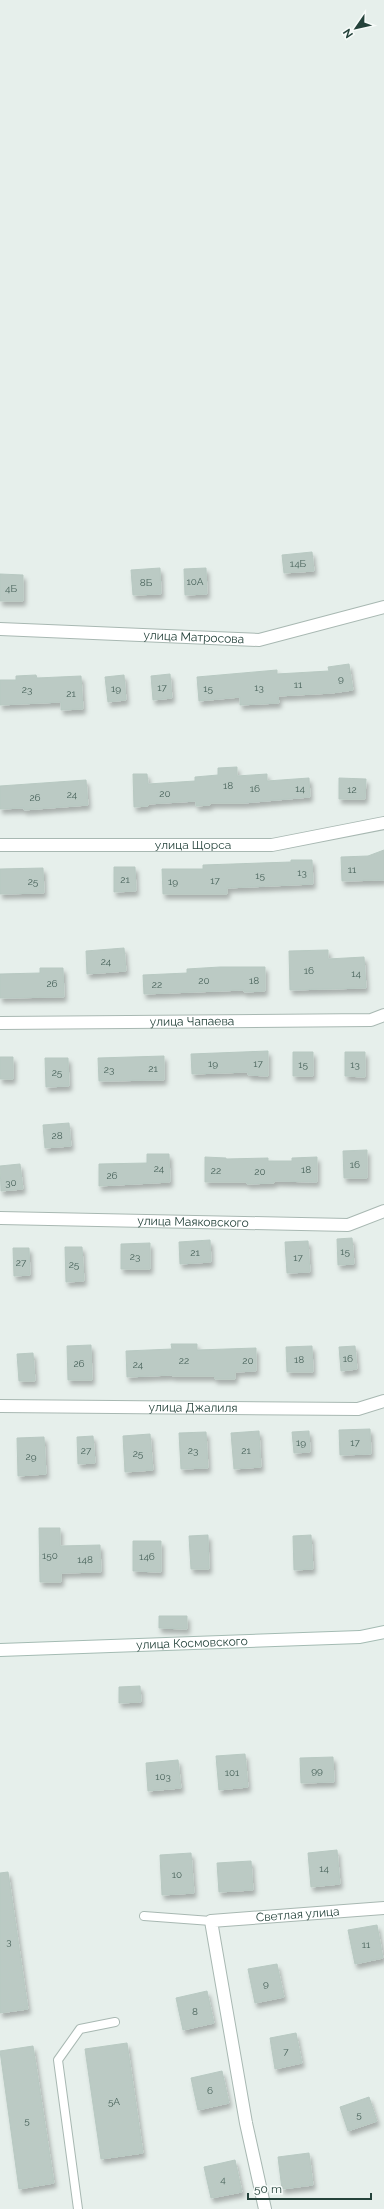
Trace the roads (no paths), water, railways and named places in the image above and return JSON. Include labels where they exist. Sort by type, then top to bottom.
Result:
[{"type":"street","name":"улица Матросова","points":[[0,629],[259,640],[384,607]]},
{"type":"street","name":"улица Щорса","points":[[0,845],[272,845],[384,823]]},
{"type":"street","name":"улица Чапаева","points":[[0,1024],[371,1020],[384,1015]]},
{"type":"street","name":"улица Маяковского","points":[[0,1218],[348,1225],[384,1212]]},
{"type":"street","name":"улица Джалиля","points":[[0,1406],[358,1409],[384,1401]]},
{"type":"street","name":"улица Космовского","points":[[0,1650],[360,1637],[384,1632]]},
{"type":"street","name":"Светлая улица","points":[[211,1921],[384,1908]]},
{"type":"street","points":[[211,1921],[246,2123],[265,2209]]},
{"type":"lane","points":[[144,1916],[211,1921]]},
{"type":"lane","points":[[78,2209],[58,2060],[80,2028],[115,2022]]}]
